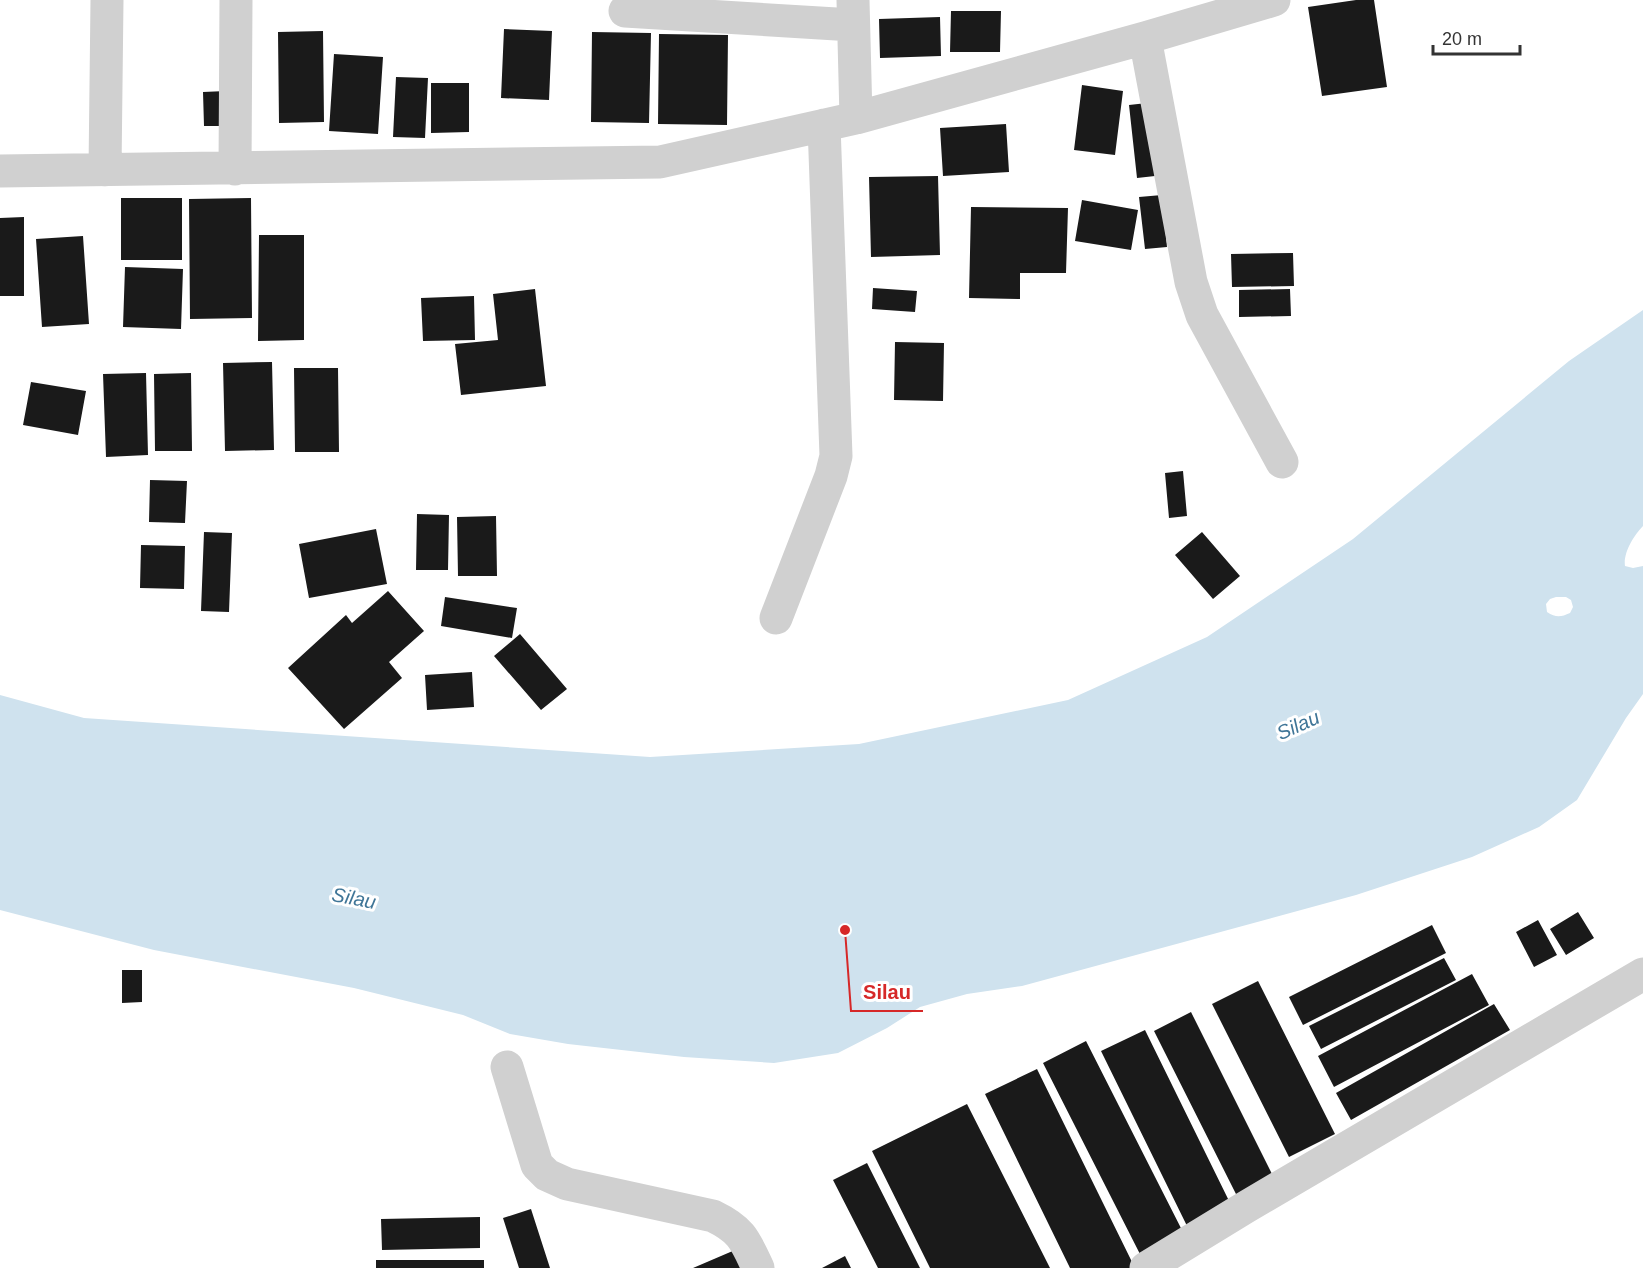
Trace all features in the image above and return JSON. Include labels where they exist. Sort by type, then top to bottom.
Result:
[{"type":"street","points":[[105,170],[107,0]]},
{"type":"street","points":[[235,169],[236,0]]},
{"type":"street","points":[[0,171],[660,162],[856,118],[1274,0]]},
{"type":"street","points":[[625,11],[853,12],[856,118]]},
{"type":"street","points":[[1145,38],[1191,282],[1198,304],[1282,462]]},
{"type":"street","points":[[777,618],[831,476],[836,456],[824,125]]},
{"type":"street","points":[[1146,1268],[1643,974]]},
{"type":"street","points":[[507,1067],[537,1164],[547,1175],[567,1184],[713,1216],[727,1223],[742,1236],[758,1268]]},
{"type":"water","points":[[1643,310],[1643,526],[1630,545],[1625,566],[1633,568],[1643,566],[1643,694],[1577,800],[1539,827],[1472,857],[1356,895],[1022,986],[967,994],[920,1007],[887,1028],[838,1053],[774,1063],[684,1057],[568,1044],[510,1034],[463,1015],[354,988],[154,950],[0,910],[0,695],[84,718],[650,757],[859,744],[1068,700],[1207,637],[1353,539],[1569,361]],"holes":[[[1566,597],[1571,600],[1573,607],[1570,613],[1558,616],[1547,612],[1546,604],[1550,599]]]},
{"type":"building","points":[[1356,0],[1374,0],[1387,87],[1322,96],[1308,7]]},
{"type":"building","points":[[951,11],[1001,11],[1000,52],[950,52]]},
{"type":"building","points":[[940,17],[941,56],[880,58],[879,19]]},
{"type":"building","points":[[504,29],[552,31],[549,100],[501,98]]},
{"type":"building","points":[[323,31],[324,122],[279,123],[278,32]]},
{"type":"building","points":[[592,32],[651,33],[649,123],[591,122]]},
{"type":"building","points":[[659,34],[728,35],[727,125],[658,124]]},
{"type":"building","points":[[334,54],[383,57],[378,134],[329,131]]},
{"type":"building","points":[[396,77],[428,78],[425,138],[393,137]]},
{"type":"building","points":[[431,83],[469,83],[469,132],[431,133]]},
{"type":"building","points":[[1082,85],[1123,91],[1115,155],[1074,150]]},
{"type":"building","points":[[226,91],[226,126],[204,126],[203,92]]},
{"type":"building","points":[[1147,103],[1155,176],[1137,178],[1129,105]]},
{"type":"building","points":[[1006,124],[1009,172],[943,176],[940,128]]},
{"type":"building","points":[[938,176],[940,255],[871,257],[869,177]]},
{"type":"building","points":[[1162,195],[1167,247],[1145,249],[1139,197]]},
{"type":"building","points":[[121,198],[182,198],[182,260],[121,260]]},
{"type":"building","points":[[251,198],[252,318],[190,319],[189,199]]},
{"type":"building","points":[[1082,200],[1138,210],[1131,250],[1075,241]]},
{"type":"building","points":[[971,207],[1068,208],[1066,273],[1020,273],[1020,299],[969,298]]},
{"type":"building","points":[[24,217],[24,296],[0,296],[0,218]]},
{"type":"building","points":[[259,235],[304,235],[304,340],[258,341]]},
{"type":"building","points":[[83,236],[89,324],[42,327],[36,239]]},
{"type":"building","points":[[1293,253],[1294,286],[1232,287],[1231,254]]},
{"type":"building","points":[[125,267],[183,269],[181,329],[123,327]]},
{"type":"building","points":[[873,288],[917,291],[915,312],[872,309]]},
{"type":"building","points":[[535,289],[546,386],[461,395],[455,344],[498,340],[493,294]]},
{"type":"building","points":[[1290,289],[1291,316],[1239,317],[1239,290]]},
{"type":"building","points":[[474,296],[475,340],[423,341],[421,298]]},
{"type":"building","points":[[895,342],[944,343],[943,401],[894,400]]},
{"type":"building","points":[[272,362],[274,450],[225,451],[223,363]]},
{"type":"building","points":[[294,368],[338,368],[339,452],[295,452]]},
{"type":"building","points":[[146,373],[148,455],[106,457],[103,374]]},
{"type":"building","points":[[191,373],[192,451],[155,451],[154,374]]},
{"type":"building","points":[[31,382],[86,391],[78,435],[23,425]]},
{"type":"building","points":[[1183,471],[1187,516],[1169,518],[1165,473]]},
{"type":"building","points":[[150,480],[187,481],[185,523],[149,522]]},
{"type":"building","points":[[417,514],[449,515],[448,570],[416,570]]},
{"type":"building","points":[[496,516],[497,576],[458,576],[457,517]]},
{"type":"building","points":[[376,529],[387,584],[309,598],[299,544]]},
{"type":"building","points":[[204,532],[232,533],[229,612],[201,611]]},
{"type":"building","points":[[1202,532],[1240,576],[1213,599],[1175,555]]},
{"type":"building","points":[[141,545],[185,546],[184,589],[140,588]]},
{"type":"building","points":[[388,591],[424,631],[389,662],[402,678],[344,729],[288,668],[346,615],[352,623]]},
{"type":"building","points":[[445,597],[517,608],[512,638],[441,626]]},
{"type":"building","points":[[520,634],[567,689],[541,710],[494,656]]},
{"type":"building","points":[[472,672],[474,707],[427,710],[425,675]]},
{"type":"building","points":[[1578,912],[1594,938],[1566,955],[1550,929]]},
{"type":"building","points":[[1538,920],[1557,955],[1534,967],[1516,932]]},
{"type":"building","points":[[1432,925],[1446,953],[1303,1025],[1289,997]]},
{"type":"building","points":[[1444,958],[1456,980],[1321,1049],[1309,1026]]},
{"type":"building","points":[[122,970],[142,970],[142,1002],[122,1003]]},
{"type":"building","points":[[1472,974],[1489,1005],[1334,1087],[1318,1056]]},
{"type":"building","points":[[1258,981],[1335,1134],[1289,1157],[1212,1004]]},
{"type":"building","points":[[1494,1004],[1510,1030],[1351,1120],[1336,1093]]},
{"type":"building","points":[[1191,1012],[1276,1182],[1239,1200],[1154,1031]]},
{"type":"building","points":[[1145,1030],[1233,1209],[1189,1230],[1101,1051]]},
{"type":"building","points":[[1086,1041],[1186,1238],[1143,1260],[1043,1063]]},
{"type":"building","points":[[1037,1069],[1134,1266],[1131,1268],[1070,1268],[985,1094]]},
{"type":"building","points":[[967,1104],[1050,1268],[930,1268],[872,1151]]},
{"type":"building","points":[[867,1163],[920,1268],[878,1268],[833,1180]]},
{"type":"building","points":[[531,1209],[550,1268],[519,1268],[503,1218]]},
{"type":"building","points":[[480,1217],[480,1248],[382,1250],[381,1219]]},
{"type":"building","points":[[735,1250],[742,1268],[693,1268]]},
{"type":"building","points":[[845,1256],[851,1268],[822,1268]]},
{"type":"building","points":[[376,1260],[484,1260],[484,1268],[376,1268]]},
{"type":"place","name":"Silau","points":[[845,930]]}]
